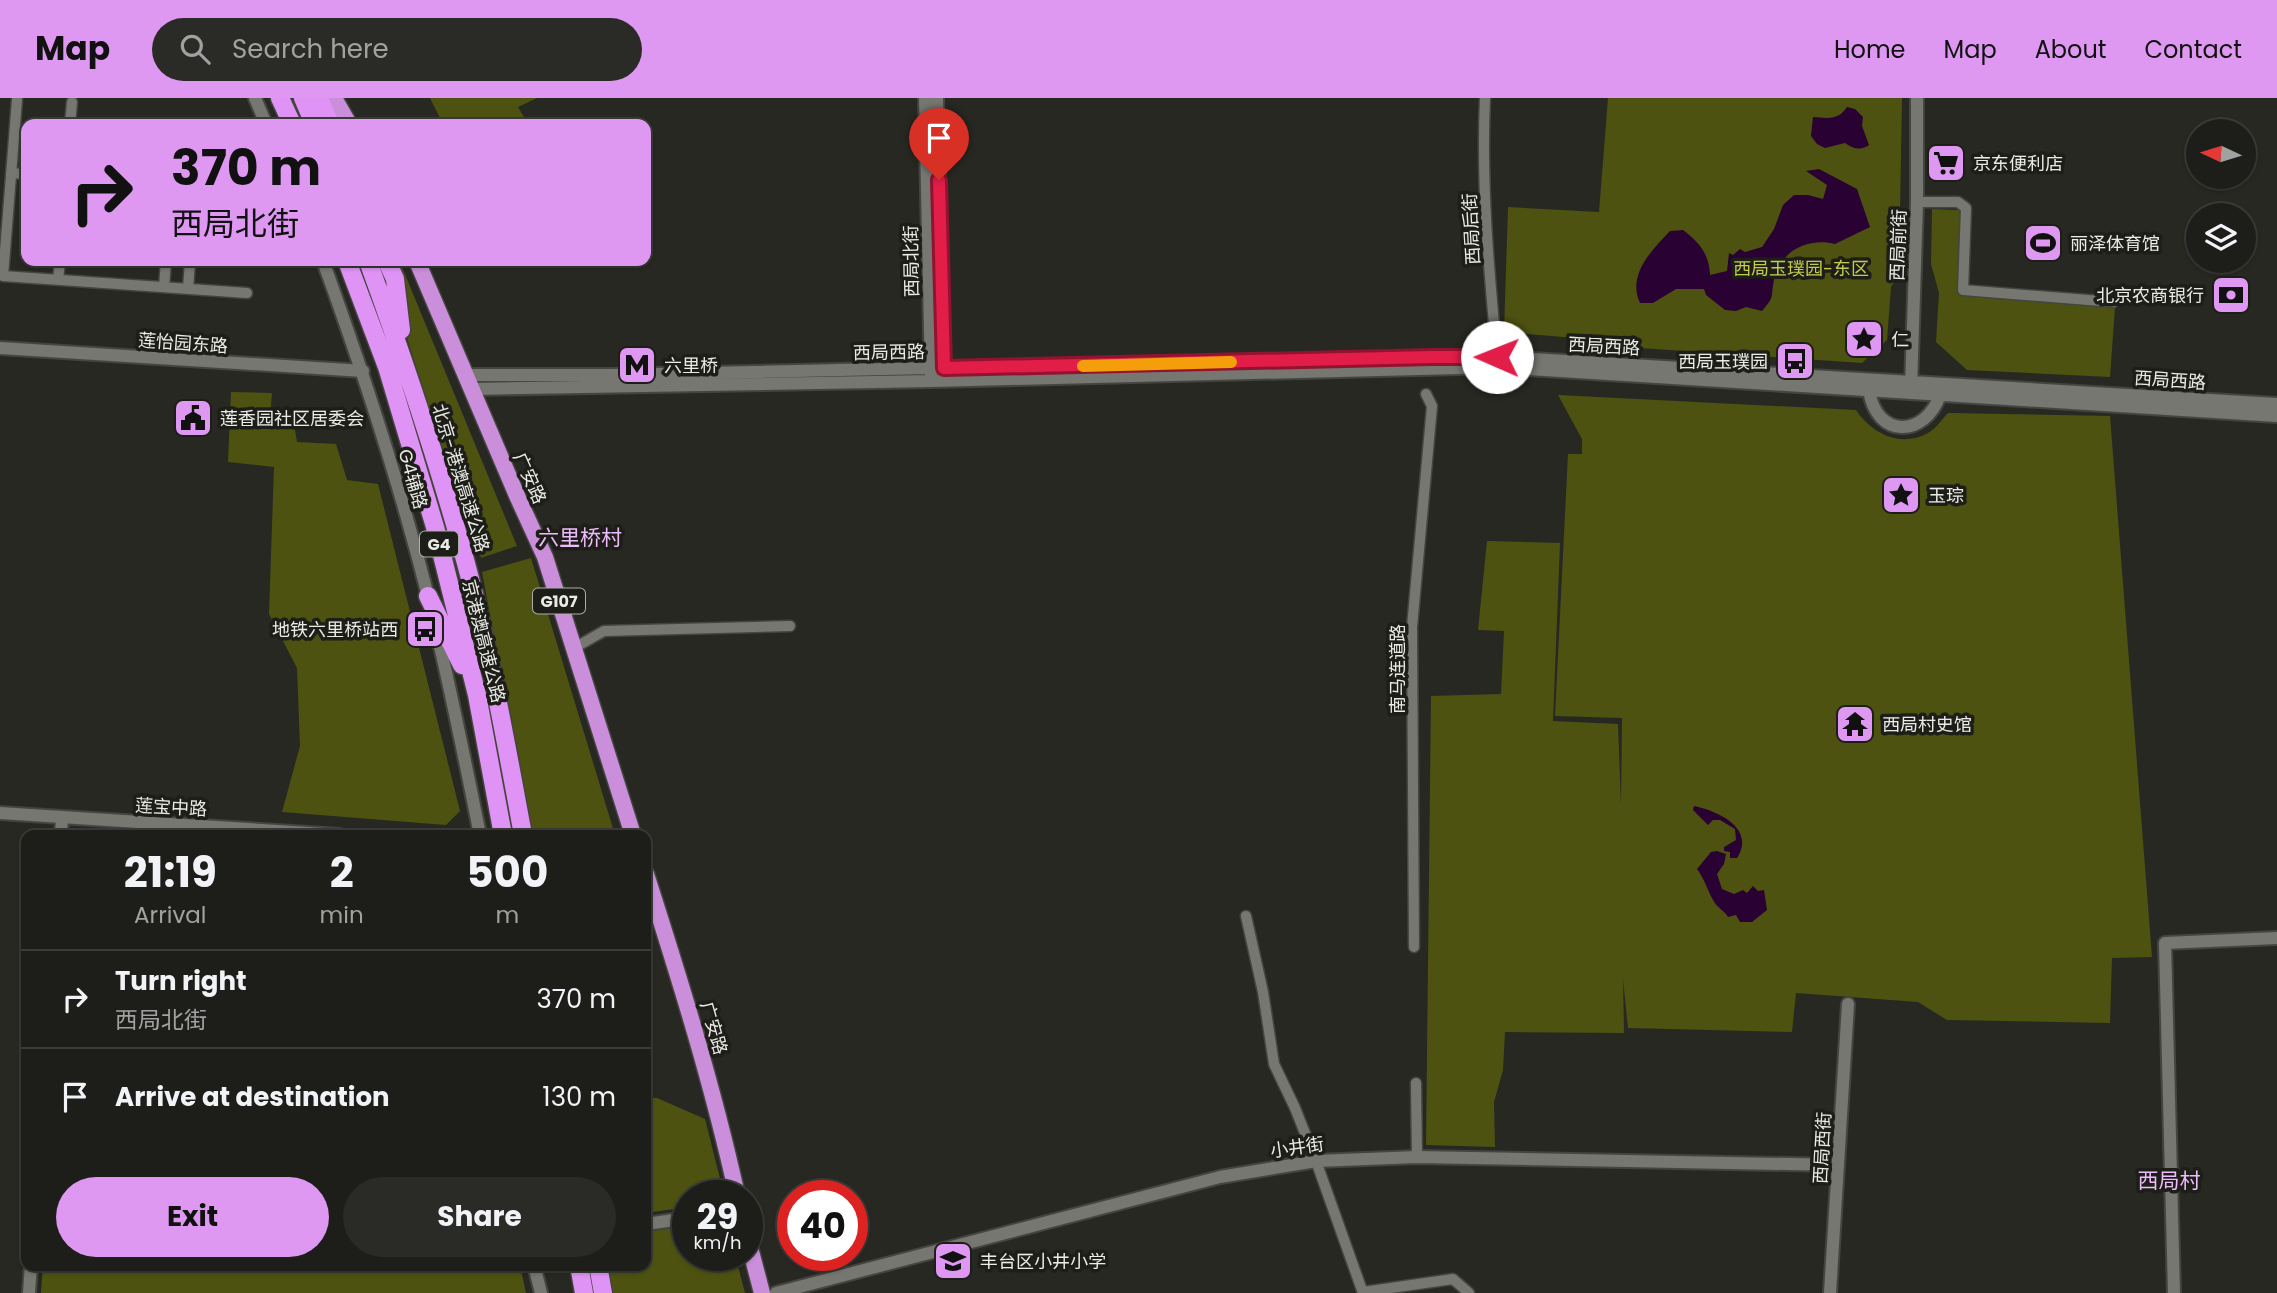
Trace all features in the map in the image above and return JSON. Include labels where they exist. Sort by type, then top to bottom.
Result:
[{"type":"highway","points":[[280,98],[290,119]]},
{"type":"highway","points":[[303,98],[312,119]]},
{"type":"highway","points":[[319,98],[328,119]]},
{"type":"highway","points":[[334,98],[346,119]]},
{"type":"highway","name":"京港澳高速公路","points":[[349,266],[391,380],[435,527],[477,695],[502,830]]},
{"type":"highway","name":"北京-港澳高速公路","points":[[370,266],[404,362],[457,530],[497,692],[522,830]]},
{"type":"highway","points":[[389,266],[395,279],[404,362]]},
{"type":"highway","name":"广安路","points":[[419,266],[545,557],[631,830]]},
{"type":"highway","points":[[428,596],[477,695]]},
{"type":"highway","name":"广安路","points":[[651,890],[713,1094],[733,1180]]},
{"type":"highway","points":[[580,1271],[584,1293]]},
{"type":"highway","points":[[599,1271],[603,1293]]},
{"type":"highway","points":[[756,1271],[762,1293]]},
{"type":"street","points":[[254,98],[264,119]]},
{"type":"street","name":"西局北街","points":[[925,98],[938,375]]},
{"type":"street","name":"西局北街","points":[[937,98],[938,375]]},
{"type":"street","name":"西局后街","points":[[1485,98],[1483,140],[1488,258],[1497,357]]},
{"type":"street","name":"西局前街","points":[[1911,387],[1917,202],[1917,98]]},
{"type":"street","points":[[17,100],[3,276],[247,293]]},
{"type":"street","points":[[70,119],[72,102]]},
{"type":"street","points":[[11,173],[21,174]]},
{"type":"street","points":[[1917,202],[1958,202],[1966,208],[1963,290],[2113,302]]},
{"type":"street","points":[[58,280],[59,266]]},
{"type":"street","points":[[164,287],[166,266]]},
{"type":"street","points":[[188,289],[190,266]]},
{"type":"street","name":"G4辅路","points":[[325,266],[363,372],[428,596],[454,705],[479,830]]},
{"type":"street","name":"莲怡园东路","points":[[0,348],[363,372]]},
{"type":"street","name":"西局西路","points":[[938,375],[1497,357],[1911,387],[2277,404]]},
{"type":"street","name":"西局西路","points":[[469,382],[1498,367],[1869,390],[1911,387],[1940,395],[2277,416]]},
{"type":"street","points":[[1869,390],[1872,407],[1877,414],[1883,420],[1898,426],[1915,426],[1923,422],[1934,409],[1940,395]]},
{"type":"street","name":"南马连道路","points":[[1414,947],[1412,627],[1432,406],[1426,394]]},
{"type":"street","points":[[574,648],[604,631],[790,626]]},
{"type":"street","name":"莲宝中路","points":[[0,813],[234,830]]},
{"type":"street","points":[[61,830],[62,817]]},
{"type":"street","points":[[1246,916],[1263,992],[1274,1064],[1316,1161],[1363,1293],[1453,1279],[1469,1293]]},
{"type":"street","points":[[2174,1293],[2165,943],[2277,938]]},
{"type":"street","name":"西局西街","points":[[1830,1293],[1848,1004]]},
{"type":"street","points":[[1416,1083],[1417,1157]]},
{"type":"street","name":"小井街","points":[[776,1293],[1220,1177],[1316,1161],[1417,1157],[1838,1165]]},
{"type":"street","points":[[651,1223],[672,1220]]},
{"type":"street","points":[[29,1293],[31,1271]]},
{"type":"street","points":[[536,1271],[541,1293]]},
{"type":"green space","points":[[430,98],[537,98],[518,107],[525,119],[440,119]]},
{"type":"green space","name":"西局玉璞园-东区","points":[[1608,98],[1902,98],[1899,273],[1891,287],[1887,340],[1862,363],[1611,346],[1589,337],[1504,332],[1508,207],[1599,212]]},
{"type":"green space","points":[[1932,209],[1958,210],[1962,213],[1959,294],[2115,307],[2110,377],[1967,370],[1936,342],[1939,293],[1931,264]]},
{"type":"green space","points":[[402,267],[517,546],[481,558],[475,535],[463,537],[437,433],[407,338],[396,272]]},
{"type":"green space","points":[[231,392],[272,393],[270,417],[293,418],[297,442],[336,444],[347,480],[378,484],[460,811],[446,825],[282,812],[300,746],[297,668],[269,614],[274,467],[228,462]]},
{"type":"green space","points":[[1558,395],[1856,410],[1870,426],[1898,439],[1918,437],[1931,431],[1948,413],[2110,416],[2152,957],[2112,958],[2110,1023],[1947,1020],[1918,1002],[1796,993],[1792,1032],[1628,1028],[1623,979],[1624,1033],[1505,1032],[1503,1070],[1494,1102],[1495,1147],[1426,1145],[1431,696],[1501,694],[1504,631],[1478,630],[1487,541],[1560,543],[1553,721],[1618,724],[1621,805],[1622,718],[1555,716],[1568,454],[1582,454],[1582,439]]},
{"type":"green space","points":[[531,558],[613,830],[530,830],[482,572]]},
{"type":"green space","points":[[651,1098],[657,1098],[705,1119],[720,1180],[672,1180],[672,1209],[651,1212]]},
{"type":"green space","points":[[672,1228],[672,1271],[739,1271],[745,1293],[613,1293],[609,1271],[651,1271],[651,1231]]},
{"type":"green space","points":[[43,1271],[521,1271],[526,1293],[41,1293]]},
{"type":"shaded area","points":[[1847,107],[1855,109],[1863,117],[1862,126],[1869,145],[1857,149],[1845,143],[1825,148],[1817,144],[1811,136],[1813,117],[1836,117]]},
{"type":"shaded area","points":[[1819,169],[1857,189],[1870,227],[1835,244],[1825,242],[1805,245],[1789,254],[1777,270],[1771,299],[1762,311],[1746,307],[1736,311],[1725,310],[1706,295],[1704,289],[1676,289],[1653,303],[1640,303],[1637,293],[1639,273],[1649,255],[1670,231],[1683,230],[1699,244],[1706,255],[1710,275],[1727,271],[1729,253],[1733,255],[1740,249],[1745,252],[1762,247],[1774,229],[1783,205],[1794,195],[1823,199],[1827,185],[1806,171]]},
{"type":"shaded area","points":[[1694,806],[1714,812],[1738,830],[1742,847],[1737,858],[1730,858],[1730,852],[1724,851],[1724,847],[1736,840],[1735,829],[1720,820],[1713,820],[1708,825],[1693,810]]},
{"type":"shaded area","points":[[1711,852],[1726,854],[1724,864],[1717,874],[1722,889],[1734,894],[1743,890],[1747,893],[1753,886],[1758,891],[1764,890],[1767,910],[1752,922],[1740,922],[1736,915],[1728,917],[1715,903],[1697,869]]},
{"type":"slow traffic","points":[[1083,366],[1231,362]]},
{"type":"place","name":"京东便利店","points":[[1946,163]]},
{"type":"place","name":"丽泽体育馆","points":[[2043,243]]},
{"type":"place","name":"北京农商银行","points":[[2231,295]]},
{"type":"place","name":"仁","points":[[1864,339]]},
{"type":"place","name":"西局玉璞园","points":[[1795,361]]},
{"type":"place","name":"六里桥","points":[[637,365]]},
{"type":"place","name":"莲香园社区居委会","points":[[193,418]]},
{"type":"place","name":"玉琮","points":[[1901,495]]},
{"type":"place","name":"地铁六里桥站西","points":[[425,629]]},
{"type":"place","name":"西局村史馆","points":[[1855,724]]},
{"type":"place","name":"丰台区小井小学","points":[[953,1261]]},
{"type":"district","name":"六里桥村","points":[[580,537]]},
{"type":"district","name":"西局村","points":[[2169,1180]]},
{"type":"route","points":[[939,180],[944,368],[1497,357]]}]
